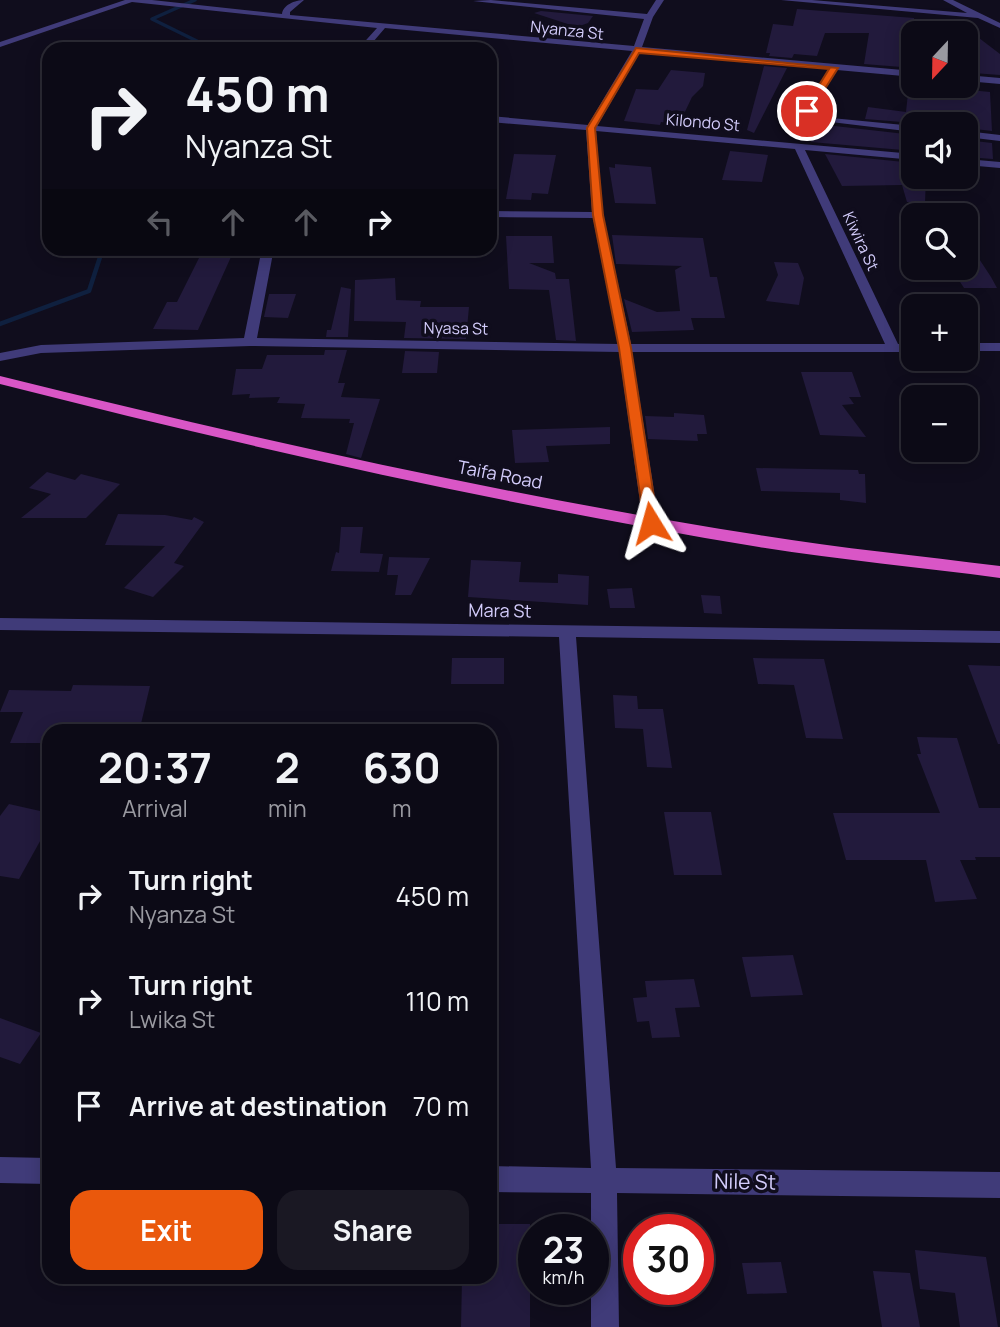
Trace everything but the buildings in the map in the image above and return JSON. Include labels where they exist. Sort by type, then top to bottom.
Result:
[{"type":"highway","name":"Taifa Road","points":[[0,380],[183,427],[331,461],[651,523],[763,541],[1000,572]]},
{"type":"street","points":[[0,45],[131,0]]},
{"type":"street","name":"Nyanza St","points":[[131,0],[636,51],[901,73]]},
{"type":"street","points":[[286,17],[286,11],[300,0]]},
{"type":"street","points":[[651,523],[625,348],[598,215],[591,128],[636,51],[649,16],[660,0]]},
{"type":"street","points":[[785,0],[978,16]]},
{"type":"street","points":[[947,0],[1000,26]]},
{"type":"street","points":[[477,1],[649,16]]},
{"type":"street","points":[[368,42],[384,25]]},
{"type":"street","points":[[834,68],[807,111],[809,117],[821,121],[901,128]]},
{"type":"street","points":[[978,79],[1000,81]]},
{"type":"street","name":"Kilondo St","points":[[497,120],[901,156]]},
{"type":"street","points":[[978,135],[1000,138]]},
{"type":"street","name":"Kiwira St","points":[[799,146],[894,349]]},
{"type":"street","points":[[978,163],[1000,165]]},
{"type":"street","points":[[497,214],[598,215]]},
{"type":"street","points":[[250,342],[266,256]]},
{"type":"street","name":"Nyasa St","points":[[0,357],[41,349],[250,342],[625,348],[901,349]]},
{"type":"street","points":[[978,348],[1000,347]]},
{"type":"street","name":"Mara St","points":[[0,624],[567,633],[1000,636]]},
{"type":"street","points":[[567,633],[604,1181],[605,1327]]},
{"type":"street","points":[[0,1170],[42,1171]]},
{"type":"street","name":"Nile St","points":[[497,1179],[1000,1185]]},
{"type":"waterway","points":[[195,0],[152,19],[199,42]]},
{"type":"waterway","points":[[0,324],[89,291],[100,256]]},
{"type":"route","points":[[651,523],[625,348],[598,215],[591,128],[636,51],[834,68],[807,111]]}]
